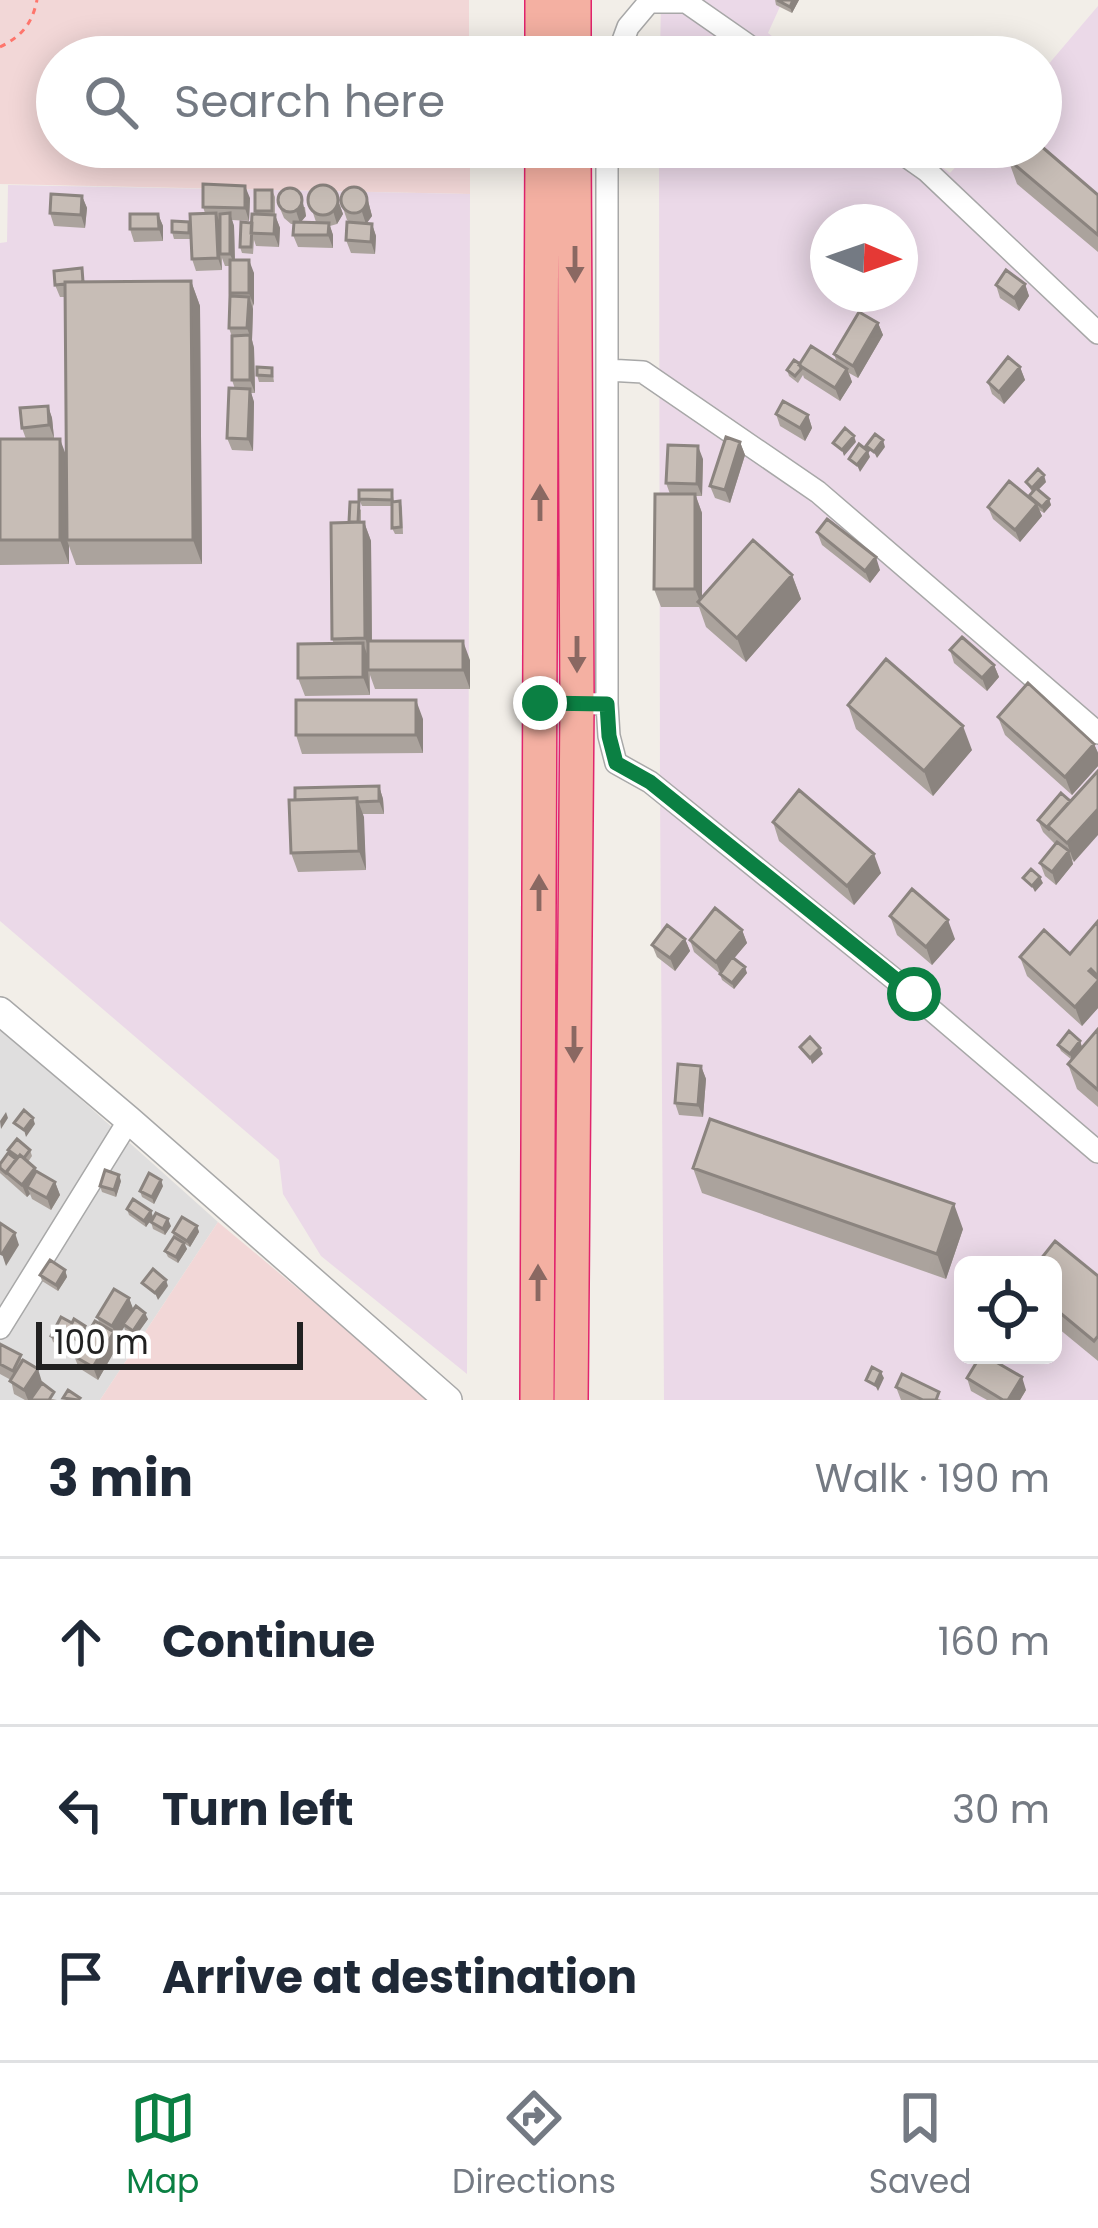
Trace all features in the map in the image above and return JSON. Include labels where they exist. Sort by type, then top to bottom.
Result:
[{"type":"highway","points":[[542,0],[542,36]]},
{"type":"highway","points":[[574,0],[574,36]]},
{"type":"highway","points":[[537,1400],[542,168]]},
{"type":"highway","points":[[571,1400],[592,703],[575,168]]},
{"type":"street","points":[[625,36],[649,2],[686,2],[735,36]]},
{"type":"street","points":[[607,168],[607,370],[592,703],[616,763],[650,782],[914,994],[1098,1152]]},
{"type":"street","points":[[923,168],[1098,333]]},
{"type":"street","points":[[607,370],[643,372],[818,492],[1098,733]]},
{"type":"street","points":[[540,703],[592,703]]},
{"type":"street","points":[[2,1018],[129,1120],[448,1400]]},
{"type":"street","points":[[0,1328],[129,1120]]},
{"type":"path","points":[[0,46],[17,38],[34,18],[38,0]]},
{"type":"shaded area","points":[[0,0],[469,0],[469,36],[36,36],[36,168],[470,168],[470,194],[0,184]]},
{"type":"shaded area","points":[[661,0],[783,0],[768,33],[772,36],[660,36]]},
{"type":"shaded area","points":[[1098,6],[1098,1400],[664,1400],[659,168],[943,168],[950,173],[955,168],[1062,168],[1062,48]]},
{"type":"shaded area","points":[[8,185],[470,194],[467,1374],[321,1256],[283,1194],[279,1160],[0,921],[0,243],[7,242]]},
{"type":"shaded area","points":[[0,1027],[218,1222],[100,1400],[0,1400]]},
{"type":"shaded area","points":[[218,1222],[431,1400],[100,1400]]},
{"type":"building","points":[[1062,164],[1098,195],[1098,235],[1019,168],[1062,168]]},
{"type":"building","points":[[203,184],[245,186],[245,208],[203,207]]},
{"type":"building","points":[[323,185],[338,200],[323,215],[308,200]]},
{"type":"building","points":[[354,187],[367,200],[354,213],[341,200]]},
{"type":"building","points":[[290,188],[302,200],[290,212],[278,200]]},
{"type":"building","points":[[255,190],[272,190],[272,211],[255,211]]},
{"type":"building","points":[[51,194],[82,196],[81,215],[50,213]]},
{"type":"building","points":[[216,213],[218,258],[192,259],[190,214]]},
{"type":"building","points":[[230,213],[230,254],[220,254],[220,214]]},
{"type":"building","points":[[130,214],[158,214],[159,229],[130,229]]},
{"type":"building","points":[[252,214],[275,215],[274,234],[251,233]]},
{"type":"building","points":[[172,221],[189,222],[189,233],[172,232]]},
{"type":"building","points":[[241,222],[252,223],[251,247],[240,247]]},
{"type":"building","points":[[294,222],[329,223],[328,235],[293,235]]},
{"type":"building","points":[[347,222],[372,224],[371,242],[346,240]]},
{"type":"building","points":[[230,260],[249,260],[249,293],[230,293]]},
{"type":"building","points":[[82,268],[83,282],[55,285],[54,271]]},
{"type":"building","points":[[1006,270],[1025,284],[1014,298],[996,285]]},
{"type":"building","points":[[191,281],[193,540],[67,540],[65,282]]},
{"type":"building","points":[[230,296],[249,297],[247,328],[229,328]]},
{"type":"building","points":[[859,312],[878,323],[853,366],[834,354]]},
{"type":"building","points":[[250,335],[250,380],[232,380],[232,336]]},
{"type":"building","points":[[811,346],[847,369],[835,388],[799,365]]},
{"type":"building","points":[[1008,357],[1020,367],[999,392],[988,382]]},
{"type":"building","points":[[794,360],[801,369],[795,376],[787,370]]},
{"type":"building","points":[[257,367],[272,368],[272,376],[257,375]]},
{"type":"building","points":[[229,388],[250,389],[248,439],[227,438]]},
{"type":"building","points":[[783,401],[808,415],[800,428],[776,414]]},
{"type":"building","points":[[48,406],[49,425],[22,428],[20,408]]},
{"type":"building","points":[[845,428],[854,436],[842,450],[833,443]]},
{"type":"building","points":[[875,434],[883,440],[874,452],[866,446]]},
{"type":"building","points":[[726,437],[740,442],[725,490],[710,486]]},
{"type":"building","points":[[0,439],[60,439],[60,540],[0,540]]},
{"type":"building","points":[[859,444],[868,451],[857,465],[849,459]]},
{"type":"building","points":[[668,445],[698,446],[697,484],[666,483]]},
{"type":"building","points":[[1038,469],[1044,475],[1032,488],[1026,482]]},
{"type":"building","points":[[1009,481],[1037,504],[1015,530],[988,507]]},
{"type":"building","points":[[1036,488],[1049,499],[1042,507],[1029,496]]},
{"type":"building","points":[[359,490],[392,490],[392,500],[359,499]]},
{"type":"building","points":[[655,494],[695,494],[695,589],[654,589]]},
{"type":"building","points":[[400,501],[401,527],[392,528],[392,502]]},
{"type":"building","points":[[350,502],[359,502],[358,522],[349,522]]},
{"type":"building","points":[[827,519],[876,557],[865,571],[817,532]]},
{"type":"building","points":[[364,522],[365,638],[332,639],[331,523]]},
{"type":"building","points":[[753,540],[792,575],[737,638],[698,602]]},
{"type":"building","points":[[962,637],[994,665],[982,678],[950,650]]},
{"type":"building","points":[[368,641],[463,641],[463,670],[368,670]]},
{"type":"building","points":[[363,643],[363,677],[298,678],[298,644]]},
{"type":"building","points":[[886,659],[963,726],[924,771],[848,705]]},
{"type":"building","points":[[1028,683],[1094,744],[1065,777],[998,717]]},
{"type":"building","points":[[296,700],[416,700],[416,735],[296,735]]},
{"type":"building","points":[[1098,771],[1098,809],[1067,843],[1048,826]]},
{"type":"building","points":[[379,786],[379,801],[295,800],[295,788]]},
{"type":"building","points":[[799,790],[874,854],[847,886],[773,822]]},
{"type":"building","points":[[1061,793],[1070,801],[1048,826],[1050,830],[1038,820]]},
{"type":"building","points":[[357,798],[359,851],[291,853],[289,800]]},
{"type":"building","points":[[1057,842],[1069,851],[1052,872],[1040,863]]},
{"type":"building","points":[[1031,869],[1040,877],[1032,886],[1023,878]]},
{"type":"building","points":[[912,889],[948,920],[926,947],[890,916]]},
{"type":"building","points":[[715,908],[742,930],[716,962],[690,940]]},
{"type":"building","points":[[1098,921],[1098,976],[1089,971],[1098,981],[1075,1007],[1020,957],[1044,930],[1070,954]]},
{"type":"building","points":[[667,925],[685,939],[670,958],[652,945]]},
{"type":"building","points":[[732,957],[745,967],[732,983],[720,974]]},
{"type":"building","points":[[1098,1029],[1098,1090],[1068,1064]]},
{"type":"building","points":[[1069,1031],[1080,1041],[1070,1054],[1058,1045]]},
{"type":"building","points":[[810,1037],[820,1048],[810,1058],[800,1047]]},
{"type":"building","points":[[678,1064],[701,1066],[698,1105],[675,1103]]},
{"type":"building","points":[[24,1110],[33,1118],[24,1130],[14,1123]]},
{"type":"building","points":[[710,1119],[954,1204],[937,1254],[693,1168]]},
{"type":"building","points":[[17,1139],[30,1150],[24,1158],[8,1150]]},
{"type":"building","points":[[8,1153],[16,1159],[6,1173],[0,1164]]},
{"type":"building","points":[[20,1155],[35,1168],[22,1185],[6,1172]]},
{"type":"building","points":[[105,1170],[119,1175],[114,1190],[100,1186]]},
{"type":"building","points":[[36,1171],[55,1182],[47,1198],[27,1187]]},
{"type":"building","points":[[149,1173],[161,1180],[152,1197],[140,1191]]},
{"type":"building","points":[[133,1199],[151,1211],[144,1221],[127,1209]]},
{"type":"building","points":[[156,1213],[168,1219],[163,1229],[151,1222]]},
{"type":"building","points":[[182,1217],[197,1226],[187,1241],[173,1232]]},
{"type":"building","points":[[0,1223],[15,1233],[2,1254],[0,1253]]},
{"type":"building","points":[[174,1237],[184,1243],[176,1257],[165,1251]]},
{"type":"building","points":[[1055,1241],[1098,1276],[1098,1336],[1094,1341],[1062,1314],[1062,1256],[1043,1256]]},
{"type":"building","points":[[50,1260],[65,1270],[56,1285],[40,1275]]},
{"type":"building","points":[[153,1269],[166,1280],[155,1293],[142,1283]]},
{"type":"building","points":[[114,1289],[129,1298],[112,1326],[97,1317]]},
{"type":"building","points":[[136,1306],[145,1313],[133,1331],[123,1324]]},
{"type":"building","points":[[61,1317],[85,1326],[77,1337],[66,1330],[60,1341],[51,1336]]},
{"type":"building","points":[[95,1321],[114,1332],[93,1367],[74,1356]]},
{"type":"building","points":[[0,1344],[21,1355],[13,1371],[0,1364]]},
{"type":"building","points":[[23,1360],[38,1369],[24,1390],[10,1381]]},
{"type":"building","points":[[976,1364],[1000,1364],[1022,1377],[1008,1400],[967,1378]]},
{"type":"building","points":[[872,1367],[881,1372],[875,1385],[866,1380]]},
{"type":"building","points":[[902,1374],[939,1392],[936,1400],[923,1400],[896,1387]]},
{"type":"building","points":[[42,1383],[54,1392],[49,1400],[30,1400]]},
{"type":"route","points":[[540,703],[607,704],[616,763],[650,782],[914,994]]}]
